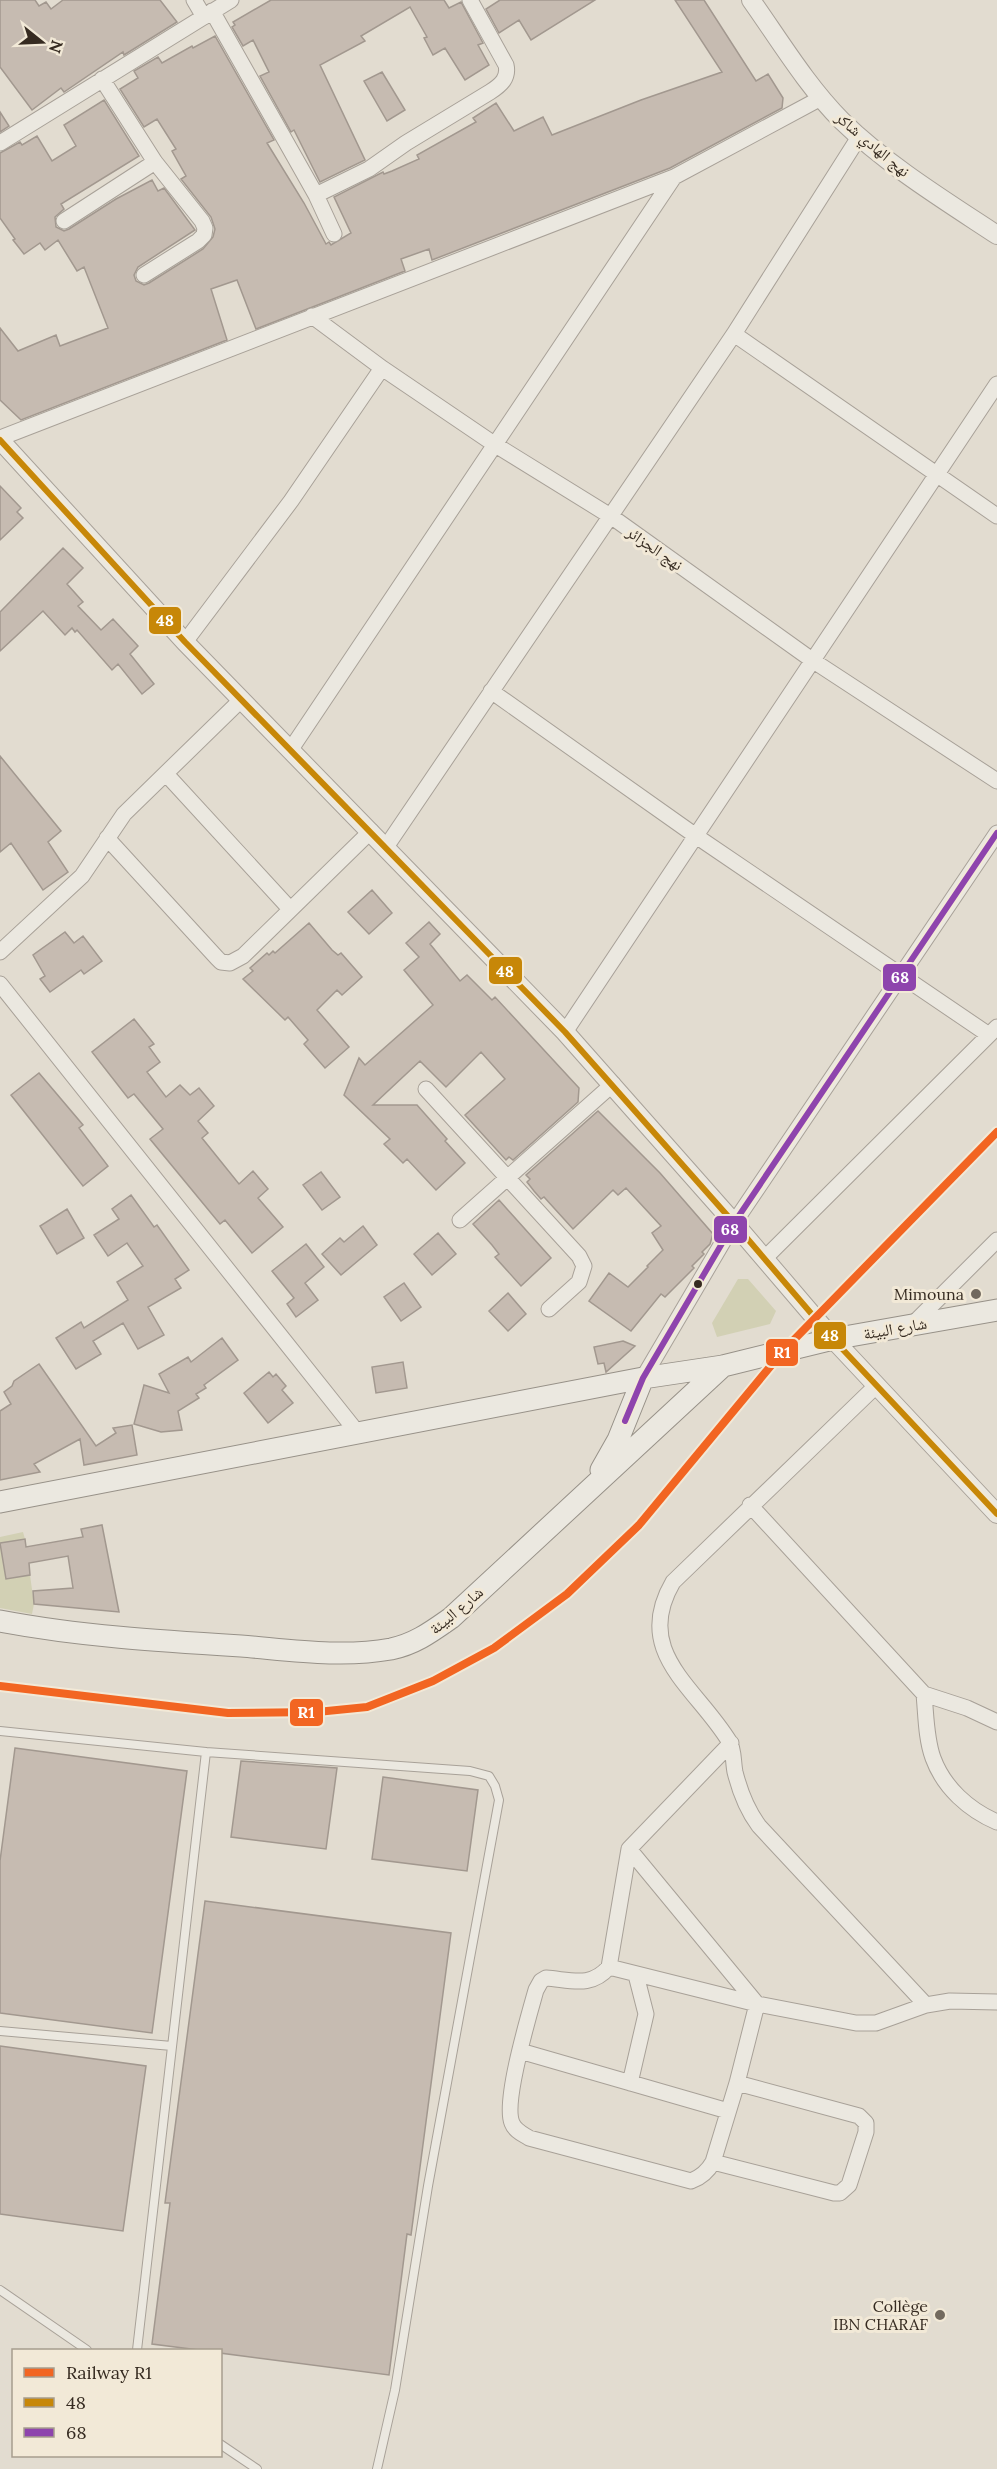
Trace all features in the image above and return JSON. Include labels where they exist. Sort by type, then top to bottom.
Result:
[{"type":"main road","name":"شارع البيئة","points":[[0,1502],[643,1378],[723,1366],[832,1339],[997,1310]]},
{"type":"main road","name":"شارع البيئة","points":[[0,1621],[39,1628],[153,1640],[304,1651],[363,1653],[419,1641],[451,1618],[723,1366]]},
{"type":"main road","points":[[593,1486],[618,1440],[643,1378]]},
{"type":"street","points":[[194,0],[208,14],[316,195],[334,234]]},
{"type":"street","points":[[0,143],[231,0]]},
{"type":"street","points":[[316,195],[369,169],[406,143],[498,87],[502,82],[507,70],[506,65],[470,0]]},
{"type":"street","name":"نهج الهادي شاكر","points":[[751,0],[821,98],[858,137],[997,234]]},
{"type":"street","points":[[102,79],[155,162],[202,221],[205,232],[198,241],[144,274]]},
{"type":"street","points":[[821,98],[674,177],[0,439],[185,642],[565,1032],[765,1258],[832,1339],[997,1514]]},
{"type":"street","points":[[386,847],[612,517],[734,333],[858,137]]},
{"type":"street","points":[[64,221],[155,162]]},
{"type":"street","points":[[291,749],[674,177]]},
{"type":"street","name":"نهج الجزائر","points":[[312,316],[382,368],[494,444],[612,517],[813,660],[997,781]]},
{"type":"street","points":[[734,333],[997,516]]},
{"type":"street","points":[[185,642],[291,501],[382,368]]},
{"type":"street","points":[[565,1032],[997,384]]},
{"type":"street","points":[[491,691],[900,976],[993,1031],[765,1258]]},
{"type":"street","points":[[0,952],[82,876],[124,814],[242,699]]},
{"type":"street","points":[[166,775],[290,909]]},
{"type":"street","points":[[107,838],[221,962],[230,963],[243,956],[371,831]]},
{"type":"street","points":[[643,1378],[734,1223],[997,833]]},
{"type":"street","points":[[0,984],[357,1432]]},
{"type":"street","points":[[460,1220],[613,1084]]},
{"type":"street","points":[[426,1089],[579,1256],[584,1266],[579,1282],[549,1309]]},
{"type":"street","points":[[911,1326],[997,1240]]},
{"type":"street","points":[[877,1385],[750,1505],[673,1582],[664,1598],[659,1619],[661,1644],[671,1666],[730,1743],[741,1791],[749,1812],[759,1826],[926,2005]]},
{"type":"street","points":[[750,1505],[924,1694],[967,1708],[997,1722]]},
{"type":"street","points":[[924,1694],[933,1759],[946,1782],[965,1804],[997,1822]]},
{"type":"street","points":[[730,1743],[629,1849],[609,1967],[601,1976],[590,1981],[546,1978],[541,1981],[536,1990],[520,2051],[509,2108],[512,2124],[529,2138],[691,2181],[702,2176],[713,2162],[737,2083],[757,2004]]},
{"type":"street","points":[[629,1849],[757,2004]]},
{"type":"street","points":[[609,1967],[757,2004],[856,2023],[876,2023],[926,2005],[950,2001],[997,2002]]},
{"type":"street","points":[[630,2083],[646,2014],[636,1975]]},
{"type":"street","points":[[520,2051],[728,2111]]},
{"type":"street","points":[[713,2162],[840,2193],[849,2185],[866,2132],[866,2123],[859,2116],[737,2083]]},
{"type":"lane","points":[[0,1731],[206,1752],[470,1771],[489,1776],[495,1786],[499,1800],[428,2186],[395,2390],[377,2469]]},
{"type":"lane","points":[[137,2349],[206,1752]]},
{"type":"lane","points":[[0,2031],[172,2046]]},
{"type":"lane","points":[[0,2290],[86,2349]]},
{"type":"lane","points":[[222,2445],[257,2469]]},
{"type":"shaded area","points":[[738,1279],[748,1279],[776,1311],[770,1324],[717,1337],[712,1323]]},
{"type":"shaded area","points":[[23,1532],[25,1539],[6,1578],[30,1575],[34,1604],[32,1614],[0,1608],[0,1537]]},
{"type":"building","points":[[0,0],[35,0],[39,6],[46,2],[51,9],[63,0],[160,0],[177,22],[124,55],[123,52],[64,92],[61,88],[32,110],[0,67]]},
{"type":"building","points":[[271,0],[444,0],[449,8],[461,2],[483,43],[478,45],[489,65],[465,80],[445,48],[433,55],[424,38],[427,37],[410,7],[361,36],[365,41],[320,65],[365,160],[320,182],[294,130],[291,132],[260,76],[269,72],[253,40],[243,46],[232,27],[235,25],[233,22]]},
{"type":"building","points":[[500,0],[595,0],[531,40],[519,20],[499,33],[486,9]]},
{"type":"building","points":[[675,0],[704,0],[756,81],[768,74],[783,98],[782,108],[670,168],[432,260],[429,249],[401,259],[405,271],[256,329],[237,280],[211,289],[227,340],[21,420],[0,400],[0,328],[18,351],[56,335],[60,346],[108,328],[84,267],[77,271],[58,240],[45,250],[40,243],[24,254],[13,240],[15,239],[0,218],[0,153],[20,142],[22,145],[37,136],[52,161],[76,146],[64,125],[104,100],[139,156],[61,204],[64,209],[55,217],[56,227],[64,231],[69,229],[116,199],[152,180],[158,191],[164,188],[195,230],[138,267],[134,275],[136,281],[144,285],[149,283],[203,249],[213,237],[215,229],[211,217],[181,179],[186,176],[172,151],[176,149],[157,119],[144,127],[120,89],[138,78],[134,71],[158,57],[162,63],[215,36],[274,140],[267,143],[326,244],[329,242],[331,245],[351,233],[334,197],[383,172],[384,174],[419,159],[417,155],[476,122],[473,118],[496,103],[514,131],[543,117],[552,135],[641,100],[722,72]]},
{"type":"building","points":[[382,72],[405,110],[387,121],[364,81]]},
{"type":"building","points":[[0,112],[9,126],[0,132]]},
{"type":"building","points":[[0,486],[21,508],[17,512],[23,518],[0,540]]},
{"type":"building","points":[[63,548],[83,568],[67,584],[83,602],[78,606],[101,630],[113,619],[138,646],[130,654],[154,684],[142,694],[118,664],[112,670],[77,630],[75,632],[72,628],[65,635],[43,611],[0,651],[0,612]]},
{"type":"building","points":[[0,756],[61,831],[48,842],[68,872],[43,890],[11,843],[0,852]]},
{"type":"building","points":[[372,890],[392,913],[369,934],[348,912]]},
{"type":"building","points":[[429,922],[440,934],[430,944],[460,981],[467,975],[492,1000],[495,997],[579,1088],[578,1102],[513,1160],[509,1157],[506,1160],[465,1115],[505,1079],[481,1052],[446,1087],[420,1061],[373,1105],[417,1105],[465,1163],[436,1190],[407,1159],[403,1163],[384,1144],[390,1139],[344,1095],[359,1058],[365,1065],[433,1005],[404,970],[419,957],[406,943]]},
{"type":"building","points":[[309,923],[332,950],[338,955],[341,953],[362,977],[342,995],[337,990],[317,1010],[349,1047],[325,1068],[304,1044],[308,1040],[288,1017],[285,1020],[243,979],[253,971],[250,968],[267,953],[269,955],[273,951],[275,953]]},
{"type":"building","points":[[65,932],[74,943],[83,936],[102,961],[84,974],[81,970],[50,992],[40,979],[45,976],[33,955]]},
{"type":"building","points":[[134,1019],[154,1044],[149,1047],[160,1062],[147,1072],[166,1097],[180,1085],[190,1095],[199,1088],[214,1106],[198,1121],[208,1133],[202,1138],[239,1184],[253,1171],[268,1189],[258,1198],[283,1227],[252,1253],[225,1220],[220,1224],[150,1139],[163,1129],[134,1094],[128,1098],[92,1052]]},
{"type":"building","points":[[39,1073],[83,1125],[79,1128],[108,1166],[83,1186],[11,1095]]},
{"type":"building","points":[[598,1111],[660,1173],[713,1234],[710,1244],[702,1252],[704,1254],[692,1266],[694,1268],[665,1297],[661,1294],[631,1331],[589,1301],[609,1273],[628,1287],[648,1267],[663,1250],[652,1233],[661,1226],[626,1188],[618,1195],[613,1190],[573,1229],[544,1197],[541,1199],[527,1182],[530,1179],[526,1175]]},
{"type":"building","points":[[321,1172],[340,1197],[322,1210],[303,1185]]},
{"type":"building","points":[[131,1195],[154,1227],[157,1225],[189,1270],[175,1279],[181,1288],[148,1307],[164,1335],[138,1349],[123,1323],[93,1341],[101,1354],[76,1369],[56,1338],[81,1322],[84,1328],[128,1300],[117,1282],[143,1266],[127,1243],[108,1256],[94,1235],[119,1219],[112,1209]]},
{"type":"building","points":[[499,1200],[551,1258],[521,1286],[495,1257],[499,1254],[473,1224]]},
{"type":"building","points":[[67,1209],[84,1238],[57,1254],[40,1226]]},
{"type":"building","points":[[363,1226],[377,1245],[341,1275],[322,1254],[340,1238],[344,1242]]},
{"type":"building","points":[[438,1233],[456,1254],[432,1275],[414,1254]]},
{"type":"building","points":[[306,1244],[324,1267],[305,1283],[318,1300],[296,1317],[287,1304],[294,1298],[272,1271]]},
{"type":"building","points":[[404,1283],[421,1307],[401,1321],[384,1297]]},
{"type":"building","points":[[508,1293],[526,1314],[508,1331],[489,1311]]},
{"type":"building","points":[[222,1338],[238,1360],[204,1385],[206,1388],[196,1394],[199,1398],[178,1411],[182,1430],[161,1432],[134,1424],[144,1385],[169,1393],[159,1374],[188,1357],[191,1362]]},
{"type":"building","points":[[623,1341],[635,1346],[606,1372],[604,1363],[598,1364],[594,1347]]},
{"type":"building","points":[[403,1362],[407,1388],[376,1393],[372,1367]]},
{"type":"building","points":[[39,1364],[96,1446],[116,1433],[113,1428],[132,1425],[137,1455],[84,1465],[80,1439],[34,1464],[40,1472],[0,1480],[0,1411],[11,1404],[4,1392],[12,1386],[14,1381]]},
{"type":"building","points":[[269,1372],[273,1377],[276,1374],[286,1386],[282,1390],[293,1403],[268,1423],[244,1393]]},
{"type":"building","points":[[102,1525],[119,1612],[34,1604],[33,1591],[73,1588],[68,1556],[29,1563],[30,1575],[6,1579],[0,1543],[25,1539],[26,1547],[83,1537],[81,1529]]},
{"type":"building","points":[[15,1748],[187,1771],[152,2033],[0,2013],[0,1861]]},
{"type":"building","points":[[241,1761],[337,1768],[326,1849],[231,1837]]},
{"type":"building","points":[[383,1777],[478,1790],[467,1871],[372,1859]]},
{"type":"building","points":[[205,1901],[451,1933],[411,2235],[407,2234],[389,2375],[222,2353],[222,2349],[191,2349],[152,2344],[170,2203],[165,2203]]},
{"type":"building","points":[[0,2046],[146,2066],[123,2231],[0,2214]]},
{"type":"rail line","name":"R1","points":[[0,1686],[228,1713],[317,1712],[367,1707],[433,1681],[494,1648],[567,1594],[639,1525],[784,1350],[997,1132]]},
{"type":"transit line","name":"48","points":[[0,440],[185,642],[565,1032],[833,1339],[997,1514]]},
{"type":"transit line","name":"68","points":[[625,1421],[643,1378],[734,1223],[997,833]]},
{"type":"place","name":"Mimouna","points":[[976,1294]]},
{"type":"place","name":"Collège IBN CHARAF","points":[[940,2315]]}]
